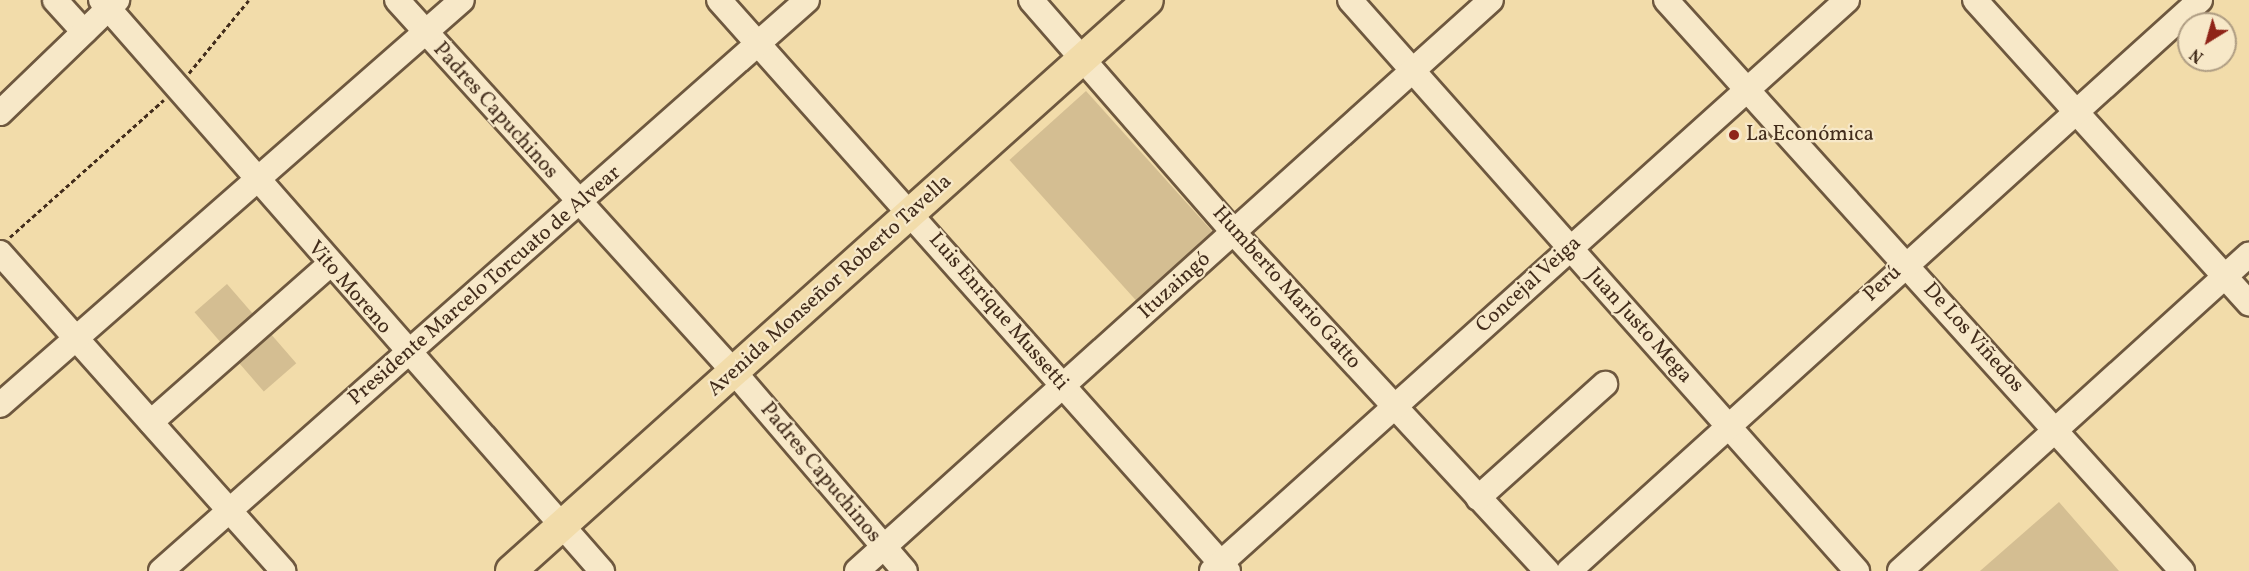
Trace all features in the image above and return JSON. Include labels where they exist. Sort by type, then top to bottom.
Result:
[{"type":"main road","name":"Avenida Monseñor Roberto Tavella","points":[[511,571],[735,373],[1148,0]]},
{"type":"street","points":[[55,0],[84,32]]},
{"type":"street","name":"Padres Capuchinos","points":[[397,0],[580,205],[735,373],[905,571]]},
{"type":"street","points":[[0,405],[462,0]]},
{"type":"street","name":"Luis Enrique Mussetti","points":[[719,0],[911,212],[1220,568]]},
{"type":"street","name":"Presidente Marcelo Torcuato de Alvear","points":[[161,571],[406,352],[580,205],[807,0]]},
{"type":"street","name":"Humberto Mario Gatto","points":[[1031,0],[1234,232],[1393,407],[1547,571]]},
{"type":"street","name":"Juan Justo Mega","points":[[1350,0],[1857,571]]},
{"type":"street","name":"Ituzaingó","points":[[857,571],[1491,0]]},
{"type":"street","name":"De Los Viñedos","points":[[1666,0],[2182,571]]},
{"type":"street","name":"Concejal Veiga","points":[[1220,568],[1393,407],[1846,0]]},
{"type":"street","points":[[1975,0],[2249,303]]},
{"type":"street","name":"Perú","points":[[1569,571],[1905,264],[2200,0]]},
{"type":"street","points":[[0,113],[84,32],[109,3]]},
{"type":"street","name":"Vito Moreno","points":[[109,3],[176,88],[329,265],[602,571]]},
{"type":"street","points":[[0,253],[283,571]]},
{"type":"street","points":[[1900,571],[2249,255]]},
{"type":"street","points":[[151,422],[329,265]]},
{"type":"street","points":[[1478,498],[1605,384]]},
{"type":"path","points":[[0,245],[176,88],[249,0]]},
{"type":"shaded area","points":[[1086,91],[1216,235],[1139,304],[1009,160]]},
{"type":"shaded area","points":[[227,284],[253,314],[221,342],[195,312]]},
{"type":"shaded area","points":[[270,333],[296,363],[264,391],[238,361]]},
{"type":"shaded area","points":[[2059,502],[2119,571],[1980,571]]},
{"type":"place","name":"La Económica","points":[[1734,135]]}]
